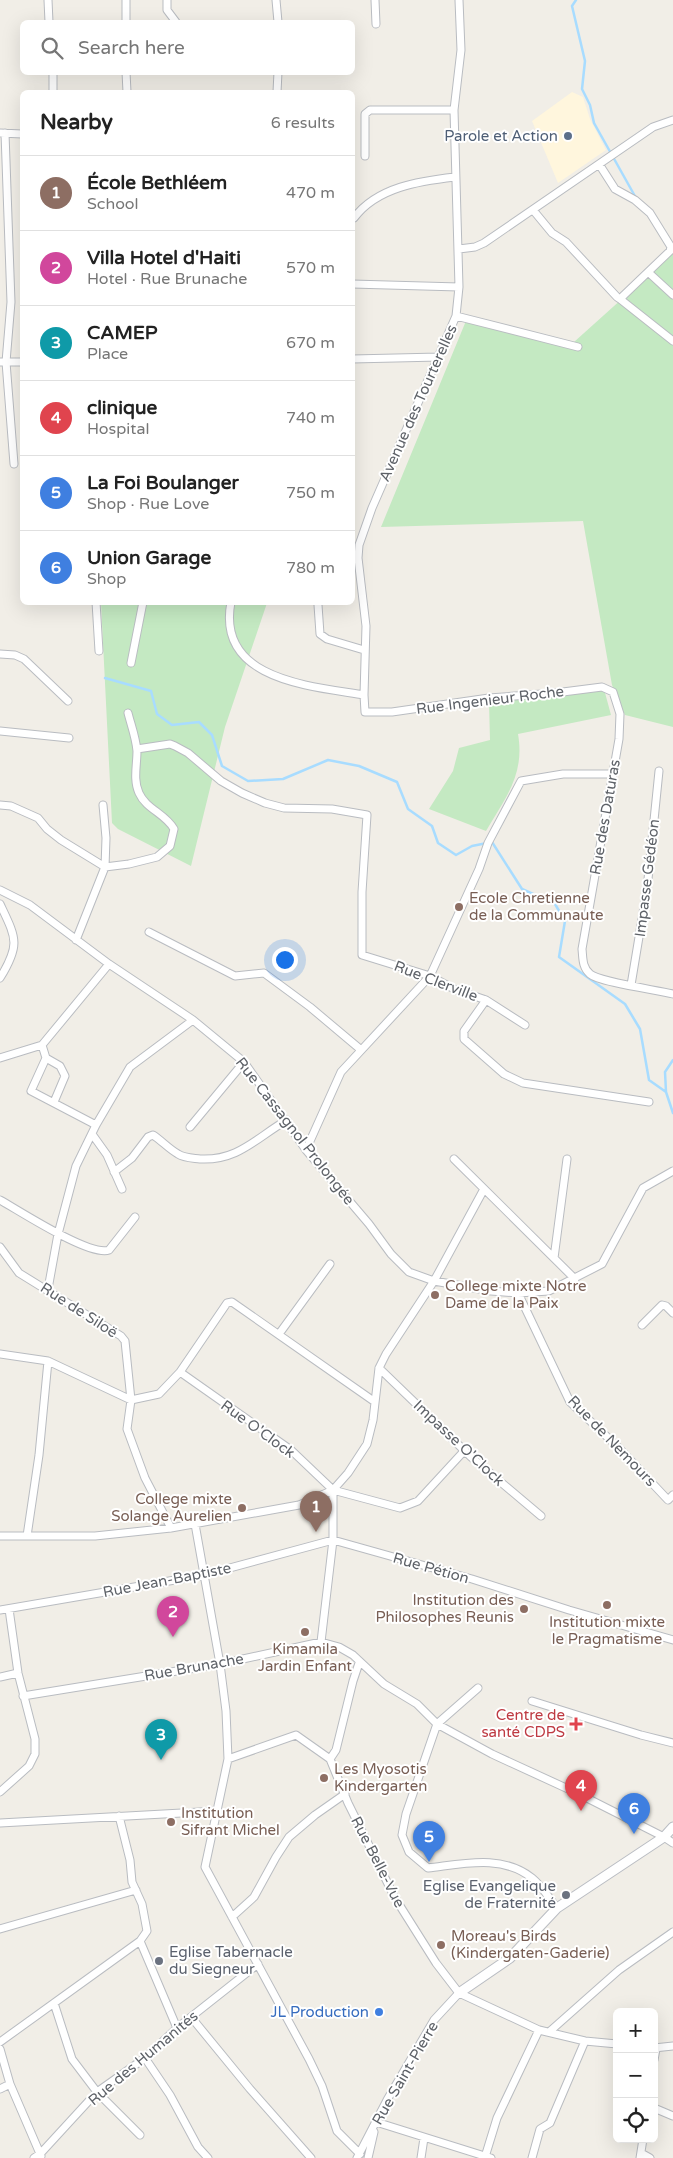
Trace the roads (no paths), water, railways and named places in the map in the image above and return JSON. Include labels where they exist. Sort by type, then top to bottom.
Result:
[{"type":"street","points":[[48,0],[49,20]]},
{"type":"street","points":[[126,0],[126,20]]},
{"type":"street","points":[[167,0],[167,10],[174,20]]},
{"type":"street","points":[[276,0],[278,20]]},
{"type":"street","points":[[376,0],[376,24]]},
{"type":"street","name":"Avenue des Tourterelles","points":[[366,712],[364,650],[366,626],[358,558],[362,533],[456,316],[459,287],[459,249],[454,110],[461,50],[459,0]]},
{"type":"street","points":[[53,75],[53,90]]},
{"type":"street","points":[[126,75],[127,90]]},
{"type":"street","points":[[277,90],[278,75]]},
{"type":"street","points":[[365,156],[365,114],[370,110],[454,110]]},
{"type":"street","points":[[459,249],[484,244],[653,126],[673,120]]},
{"type":"street","points":[[14,464],[3,362],[11,302],[2,133],[20,134]]},
{"type":"street","points":[[599,164],[615,189],[634,200],[650,213],[670,245],[670,251],[620,299]]},
{"type":"street","points":[[355,217],[368,203],[406,185],[421,181],[455,177]]},
{"type":"street","points":[[533,210],[552,233],[566,242],[620,299],[673,341]]},
{"type":"street","points":[[648,272],[673,295]]},
{"type":"street","points":[[355,284],[459,287]]},
{"type":"street","points":[[456,316],[578,347]]},
{"type":"street","points":[[355,359],[439,357]]},
{"type":"street","points":[[3,362],[20,362]]},
{"type":"street","points":[[96,605],[100,651]]},
{"type":"street","points":[[131,662],[142,605]]},
{"type":"street","points":[[231,605],[230,629],[234,641],[241,654],[255,667],[268,674],[364,696]]},
{"type":"street","points":[[318,605],[320,634],[327,639],[364,650]]},
{"type":"street","points":[[0,654],[24,658],[68,701]]},
{"type":"street","name":"Rue Ingenieur Roche","points":[[366,712],[392,712],[489,698],[555,693],[602,686],[613,692]]},
{"type":"street","name":"Rue des Daturas","points":[[613,692],[620,714],[619,739],[582,948],[583,964],[590,974],[606,982],[673,994]]},
{"type":"street","points":[[0,805],[11,806],[38,818],[47,829],[61,840],[105,867],[137,863],[157,857],[170,846],[174,837],[174,830],[171,824],[146,803],[139,794],[136,778],[137,749],[128,713]]},
{"type":"street","points":[[0,731],[69,738]]},
{"type":"street","name":"Rue Clerville","points":[[137,749],[170,744],[175,746],[188,753],[221,781],[242,793],[284,808],[332,809],[367,815],[362,892],[362,955],[430,976],[454,989],[486,1000],[525,1025]]},
{"type":"street","name":"Impasse Gédéon","points":[[631,985],[647,889],[660,770]]},
{"type":"street","points":[[306,1150],[341,1072],[430,976],[488,843],[521,782],[563,774],[613,774]]},
{"type":"street","points":[[76,940],[105,867],[106,838],[103,805]]},
{"type":"street","name":"Rue Cassagnol Prolongée","points":[[0,890],[30,905],[109,964],[193,1020],[244,1062],[287,1120],[306,1150],[369,1224],[391,1254],[409,1272],[434,1281],[491,1291],[518,1293],[549,1291],[602,1264],[643,1188],[673,1171]]},
{"type":"street","points":[[0,904],[15,935],[12,960],[0,978]]},
{"type":"street","points":[[149,932],[235,976],[264,973],[325,1018],[360,1050]]},
{"type":"street","points":[[0,1058],[42,1045],[109,964]]},
{"type":"street","points":[[486,1000],[464,1031],[464,1039],[510,1078],[524,1083],[649,1102]]},
{"type":"street","points":[[48,1289],[58,1234],[76,1166],[96,1124],[130,1067],[193,1020]]},
{"type":"street","points":[[42,1045],[46,1058],[31,1091],[96,1124]]},
{"type":"street","points":[[46,1058],[60,1066],[65,1076],[54,1102]]},
{"type":"street","points":[[190,1127],[244,1062]]},
{"type":"street","points":[[114,1172],[132,1158],[148,1137],[153,1136],[160,1140],[179,1155],[201,1159],[225,1158],[242,1151],[254,1140],[287,1120]]},
{"type":"street","points":[[92,1134],[107,1155],[122,1189]]},
{"type":"street","points":[[454,1158],[575,1279]]},
{"type":"street","points":[[554,1258],[566,1159]]},
{"type":"street","points":[[0,1536],[95,1536],[170,1528],[299,1505],[333,1490],[348,1473],[367,1444],[373,1420],[379,1368],[386,1354],[434,1281],[484,1188]]},
{"type":"street","points":[[0,1200],[58,1234],[98,1252],[108,1250],[135,1216]]},
{"type":"street","name":"Rue de Siloë","points":[[0,1247],[19,1273],[122,1336],[125,1341],[131,1400],[127,1429],[145,1478],[170,1528]]},
{"type":"street","points":[[279,1334],[330,1264]]},
{"type":"street","name":"Rue de Nemours","points":[[518,1293],[570,1402],[620,1449],[668,1500],[673,1495]]},
{"type":"street","points":[[0,1354],[48,1361],[131,1400],[159,1394],[180,1372],[227,1302],[234,1302],[375,1402]]},
{"type":"street","points":[[642,1325],[662,1305],[666,1306],[673,1314]]},
{"type":"street","points":[[27,1536],[39,1455],[48,1361]]},
{"type":"street","name":"Impasse O'Clock","points":[[379,1368],[465,1450],[541,1516]]},
{"type":"street","name":"Rue O'Clock","points":[[180,1372],[291,1450],[333,1490]]},
{"type":"street","points":[[333,1490],[400,1508],[418,1501],[465,1450]]},
{"type":"street","points":[[333,1490],[333,1540],[321,1642],[339,1647],[353,1655],[384,1684],[417,1704],[437,1724],[492,1754],[579,1794],[673,1843]]},
{"type":"street","points":[[195,1524],[220,1664],[226,1711],[228,1759],[205,1866],[310,2059],[322,2086],[337,2131],[358,2156]]},
{"type":"street","name":"Rue Jean-Baptiste","points":[[0,1610],[204,1575],[333,1540]]},
{"type":"street","name":"Rue Pétion","points":[[333,1540],[472,1579],[673,1640]]},
{"type":"street","points":[[0,1792],[29,1766],[35,1754],[36,1739],[18,1673],[9,1609]]},
{"type":"street","name":"Rue Brunache","points":[[23,1696],[220,1664],[321,1642]]},
{"type":"street","points":[[228,1759],[296,1735],[330,1759],[336,1750],[359,1662]]},
{"type":"street","points":[[0,1677],[18,1673]]},
{"type":"street","points":[[478,1688],[437,1724],[406,1814],[402,1835],[409,1852],[428,1868],[482,1861],[508,1866],[532,1878],[557,1908]]},
{"type":"street","points":[[532,1701],[640,1736],[673,1743]]},
{"type":"street","name":"Rue Belle-Vue","points":[[330,1759],[344,1794],[395,1898],[436,1963],[459,1993]]},
{"type":"street","points":[[232,1917],[254,1897],[289,1837],[344,1794]]},
{"type":"street","points":[[0,1823],[218,1811]]},
{"type":"street","points":[[0,2042],[140,1941],[147,1931],[142,1904],[132,1882],[130,1860],[119,1816]]},
{"type":"street","points":[[459,1993],[510,1958],[557,1908],[664,1837],[673,1827]]},
{"type":"street","points":[[0,1929],[136,1890]]},
{"type":"street","points":[[549,2032],[620,1970],[673,1932]]},
{"type":"street","points":[[140,1941],[177,2028]]},
{"type":"street","name":"Rue des Humanités","points":[[38,2157],[97,2092],[145,2058],[177,2028],[258,1964]]},
{"type":"street","points":[[459,1993],[539,2030],[585,2041],[613,2044]]},
{"type":"street","name":"Rue Saint-Pierre","points":[[358,2156],[387,2100],[434,2020],[459,1993]]},
{"type":"street","points":[[54,2003],[72,2059],[97,2092],[140,2135]]},
{"type":"street","points":[[191,2017],[250,2089],[311,2158]]},
{"type":"street","points":[[368,2158],[376,2122],[488,2158],[498,2118],[539,2030]]},
{"type":"street","points":[[532,2158],[540,2129],[550,2123],[585,2041]]},
{"type":"street","points":[[658,2048],[673,2046]]},
{"type":"street","points":[[0,2049],[10,2084],[38,2157]]},
{"type":"street","points":[[145,2058],[170,2095],[198,2146],[208,2158]]},
{"type":"street","points":[[0,2088],[10,2084]]},
{"type":"street","points":[[658,2110],[673,2116]]},
{"type":"street","points":[[421,2158],[424,2138]]},
{"type":"street","points":[[643,2143],[641,2156],[650,2158]]},
{"type":"waterway","points":[[576,0],[572,6],[585,61],[582,89],[590,105],[594,123],[636,198]]},
{"type":"waterway","points":[[105,678],[151,691],[157,714],[172,725],[199,722],[212,735],[222,766],[248,781],[283,779],[328,760],[359,766],[397,782],[408,809],[432,826],[438,843],[456,855],[472,846],[492,842],[522,889],[555,904],[565,921],[559,957],[625,1004],[640,1029],[649,1080],[666,1092]]},
{"type":"waterway","points":[[673,1060],[665,1072],[666,1092],[673,1113]]},
{"type":"place","name":"Parole et Action","points":[[568,136]]},
{"type":"place","name":"Ecole Chretienne de la Communaute","points":[[459,907]]},
{"type":"place","name":"College mixte Notre Dame de la Paix","points":[[435,1295]]},
{"type":"place","name":"College mixte Solange Aurelien","points":[[242,1508]]},
{"type":"place","name":"École Bethléem","points":[[316,1532]]},
{"type":"place","name":"Institution mixte le Pragmatisme","points":[[607,1605]]},
{"type":"place","name":"Institution des Philosophes Reunis","points":[[524,1609]]},
{"type":"place","name":"Kimamila Jardin Enfant","points":[[305,1632]]},
{"type":"place","name":"Villa Hotel d'Haiti","points":[[173,1637]]},
{"type":"place","name":"Centre de santé CDPS","points":[[576,1724]]},
{"type":"place","name":"CAMEP","points":[[161,1760]]},
{"type":"place","name":"Les Myosotis Kindergarten","points":[[324,1778]]},
{"type":"place","name":"clinique","points":[[581,1811]]},
{"type":"place","name":"Institution Sifrant Michel","points":[[171,1822]]},
{"type":"place","name":"Union Garage","points":[[634,1834]]},
{"type":"place","name":"La Foi Boulanger","points":[[429,1862]]},
{"type":"place","name":"Eglise Evangelique de Fraternité","points":[[566,1895]]},
{"type":"place","name":"Moreau's Birds (Kindergaten-Gaderie)","points":[[441,1945]]},
{"type":"place","name":"Eglise Tabernacle du Siegneur","points":[[159,1961]]},
{"type":"place","name":"JL Production","points":[[379,2012]]}]
